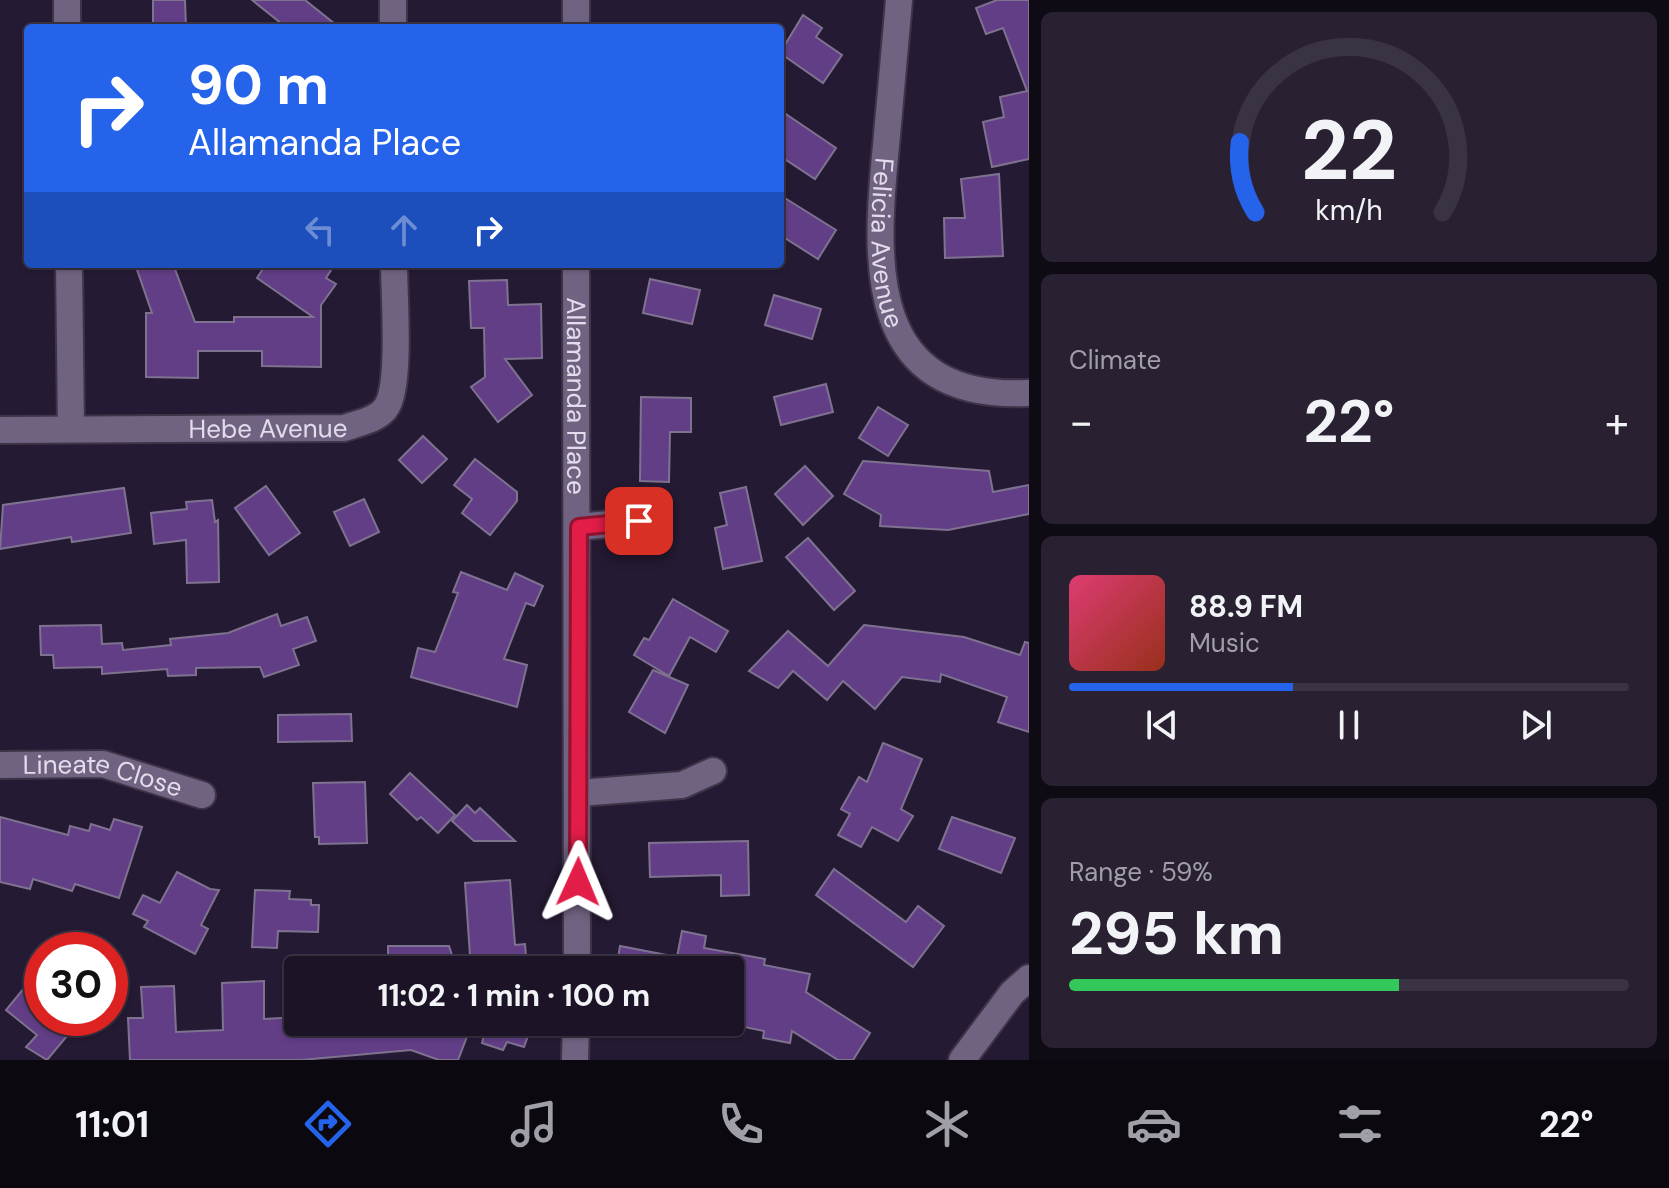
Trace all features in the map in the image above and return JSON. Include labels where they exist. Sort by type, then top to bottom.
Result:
[{"type":"street","points":[[67,0],[67,24]]},
{"type":"street","points":[[393,0],[393,24]]},
{"type":"street","points":[[576,0],[576,24]]},
{"type":"street","name":"Felicia Avenue","points":[[899,0],[878,228],[883,292],[899,337],[927,366],[962,388],[1003,394],[1029,393]]},
{"type":"street","points":[[69,268],[71,429]]},
{"type":"street","name":"Hebe Avenue","points":[[0,430],[344,428],[373,419],[387,406],[392,383],[394,268]]},
{"type":"street","name":"Allamanda Place","points":[[576,268],[579,527],[577,956]]},
{"type":"street","name":"Allamanda Place","points":[[579,527],[639,521]]},
{"type":"street","name":"Lineate Close","points":[[0,765],[103,764],[202,795]]},
{"type":"street","points":[[579,793],[682,785],[713,771]]},
{"type":"street","points":[[962,1060],[1012,993],[1029,978]]},
{"type":"street","points":[[575,1060],[576,1036]]},
{"type":"building","points":[[153,0],[185,0],[186,24],[153,24]]},
{"type":"building","points":[[252,0],[305,0],[335,24],[282,24]]},
{"type":"building","points":[[997,0],[1029,0],[1029,159],[992,167],[983,122],[1004,117],[1000,97],[1027,91],[1003,28],[986,34],[976,8]]},
{"type":"building","points":[[803,15],[822,28],[816,37],[842,55],[823,83],[784,56],[784,46]]},
{"type":"building","points":[[784,113],[836,148],[815,179],[784,159]]},
{"type":"building","points":[[999,174],[1003,256],[945,258],[944,218],[965,218],[961,179]]},
{"type":"building","points":[[784,198],[836,230],[818,259],[784,238]]},
{"type":"building","points":[[136,268],[175,268],[195,322],[234,322],[234,317],[313,317],[257,278],[263,268],[332,268],[326,278],[336,284],[321,305],[321,367],[262,366],[262,351],[198,351],[198,378],[146,377],[146,313],[152,313]]},
{"type":"building","points":[[650,279],[700,290],[692,324],[643,313]]},
{"type":"building","points":[[507,280],[508,305],[541,304],[542,358],[505,359],[532,395],[498,422],[471,387],[485,377],[484,328],[471,328],[469,281]]},
{"type":"building","points":[[774,295],[821,309],[812,339],[765,325]]},
{"type":"building","points":[[826,384],[833,412],[781,425],[774,397]]},
{"type":"building","points":[[641,397],[691,398],[691,432],[670,432],[669,482],[640,481]]},
{"type":"building","points":[[878,407],[908,425],[888,456],[859,438]]},
{"type":"building","points":[[423,436],[447,459],[422,483],[399,460]]},
{"type":"building","points":[[475,459],[517,492],[517,501],[490,535],[462,513],[472,499],[454,485]]},
{"type":"building","points":[[863,461],[989,471],[993,492],[1029,485],[1029,514],[948,530],[880,526],[881,515],[844,494]]},
{"type":"building","points":[[805,466],[833,496],[803,525],[775,494]]},
{"type":"building","points":[[266,486],[300,533],[269,555],[235,508]]},
{"type":"building","points":[[746,487],[762,561],[723,569],[715,528],[727,525],[720,493]]},
{"type":"building","points":[[124,488],[131,533],[72,542],[71,537],[0,549],[3,505]]},
{"type":"building","points":[[364,499],[379,532],[350,546],[334,512]]},
{"type":"building","points":[[212,500],[215,522],[218,520],[219,582],[187,583],[186,540],[154,544],[151,513],[187,509],[186,502]]},
{"type":"building","points":[[808,538],[855,591],[834,610],[786,557]]},
{"type":"building","points":[[461,572],[507,590],[515,573],[543,586],[534,606],[526,603],[504,659],[527,665],[517,707],[411,677],[418,648],[435,652],[458,593],[453,592]]},
{"type":"building","points":[[673,599],[728,631],[716,652],[690,637],[669,676],[634,655],[644,638],[649,640]]},
{"type":"building","points":[[277,614],[281,626],[307,617],[316,641],[293,649],[299,665],[264,677],[260,667],[196,668],[196,675],[168,676],[167,669],[102,674],[102,667],[54,668],[53,655],[41,655],[40,626],[101,625],[102,644],[122,643],[123,650],[171,645],[170,639],[228,633]]},
{"type":"building","points":[[864,625],[964,637],[1020,655],[1025,642],[1029,643],[1029,732],[998,722],[1007,697],[941,674],[940,682],[902,677],[875,709],[843,681],[827,700],[793,671],[778,688],[749,671],[788,631],[828,666]]},
{"type":"building","points":[[653,670],[688,685],[665,733],[629,712]]},
{"type":"building","points":[[351,714],[352,741],[278,742],[278,715]]},
{"type":"building","points":[[883,743],[922,759],[901,809],[913,816],[898,841],[872,827],[861,847],[838,835],[850,814],[841,809],[859,777],[867,782]]},
{"type":"building","points":[[410,773],[455,815],[438,833],[421,817],[417,820],[390,794]]},
{"type":"building","points":[[365,782],[367,843],[319,844],[319,837],[315,837],[313,783]]},
{"type":"building","points":[[467,805],[475,813],[480,808],[515,841],[474,841],[452,821]]},
{"type":"building","points":[[0,817],[68,835],[70,826],[89,831],[91,824],[110,830],[114,819],[142,827],[119,898],[75,884],[72,891],[33,879],[30,889],[0,882]]},
{"type":"building","points":[[952,817],[1015,838],[1001,873],[939,849]]},
{"type":"building","points":[[748,841],[749,895],[721,896],[721,875],[650,877],[649,843]]},
{"type":"building","points":[[834,869],[906,922],[918,906],[944,926],[913,967],[816,895]]},
{"type":"building","points":[[177,872],[210,889],[219,890],[201,925],[208,929],[195,954],[144,927],[148,921],[133,914],[143,895],[160,903]]},
{"type":"building","points":[[510,880],[515,945],[525,944],[526,956],[470,956],[465,883]]},
{"type":"building","points":[[255,890],[290,891],[289,899],[311,900],[311,905],[319,905],[318,932],[278,931],[277,948],[252,947]]},
{"type":"building","points":[[682,931],[706,936],[704,948],[765,959],[764,965],[810,974],[806,992],[870,1033],[853,1060],[838,1060],[792,1031],[790,1043],[763,1038],[764,1031],[744,1027],[744,956],[677,956]]},
{"type":"building","points":[[388,946],[449,946],[452,956],[388,956]]},
{"type":"building","points":[[620,946],[672,956],[618,956]]},
{"type":"building","points":[[264,981],[264,1019],[284,1018],[284,1036],[467,1036],[458,1060],[439,1060],[411,1050],[301,1060],[130,1060],[128,1018],[143,1018],[141,987],[174,986],[176,1032],[223,1030],[222,983]]},
{"type":"building","points":[[24,988],[24,1025],[6,1010]]},
{"type":"building","points":[[36,1036],[67,1036],[47,1060],[26,1047]]},
{"type":"building","points":[[484,1036],[528,1036],[524,1047],[507,1042],[503,1050],[482,1043]]},
{"type":"route","points":[[578,882],[579,527],[639,521]]}]
